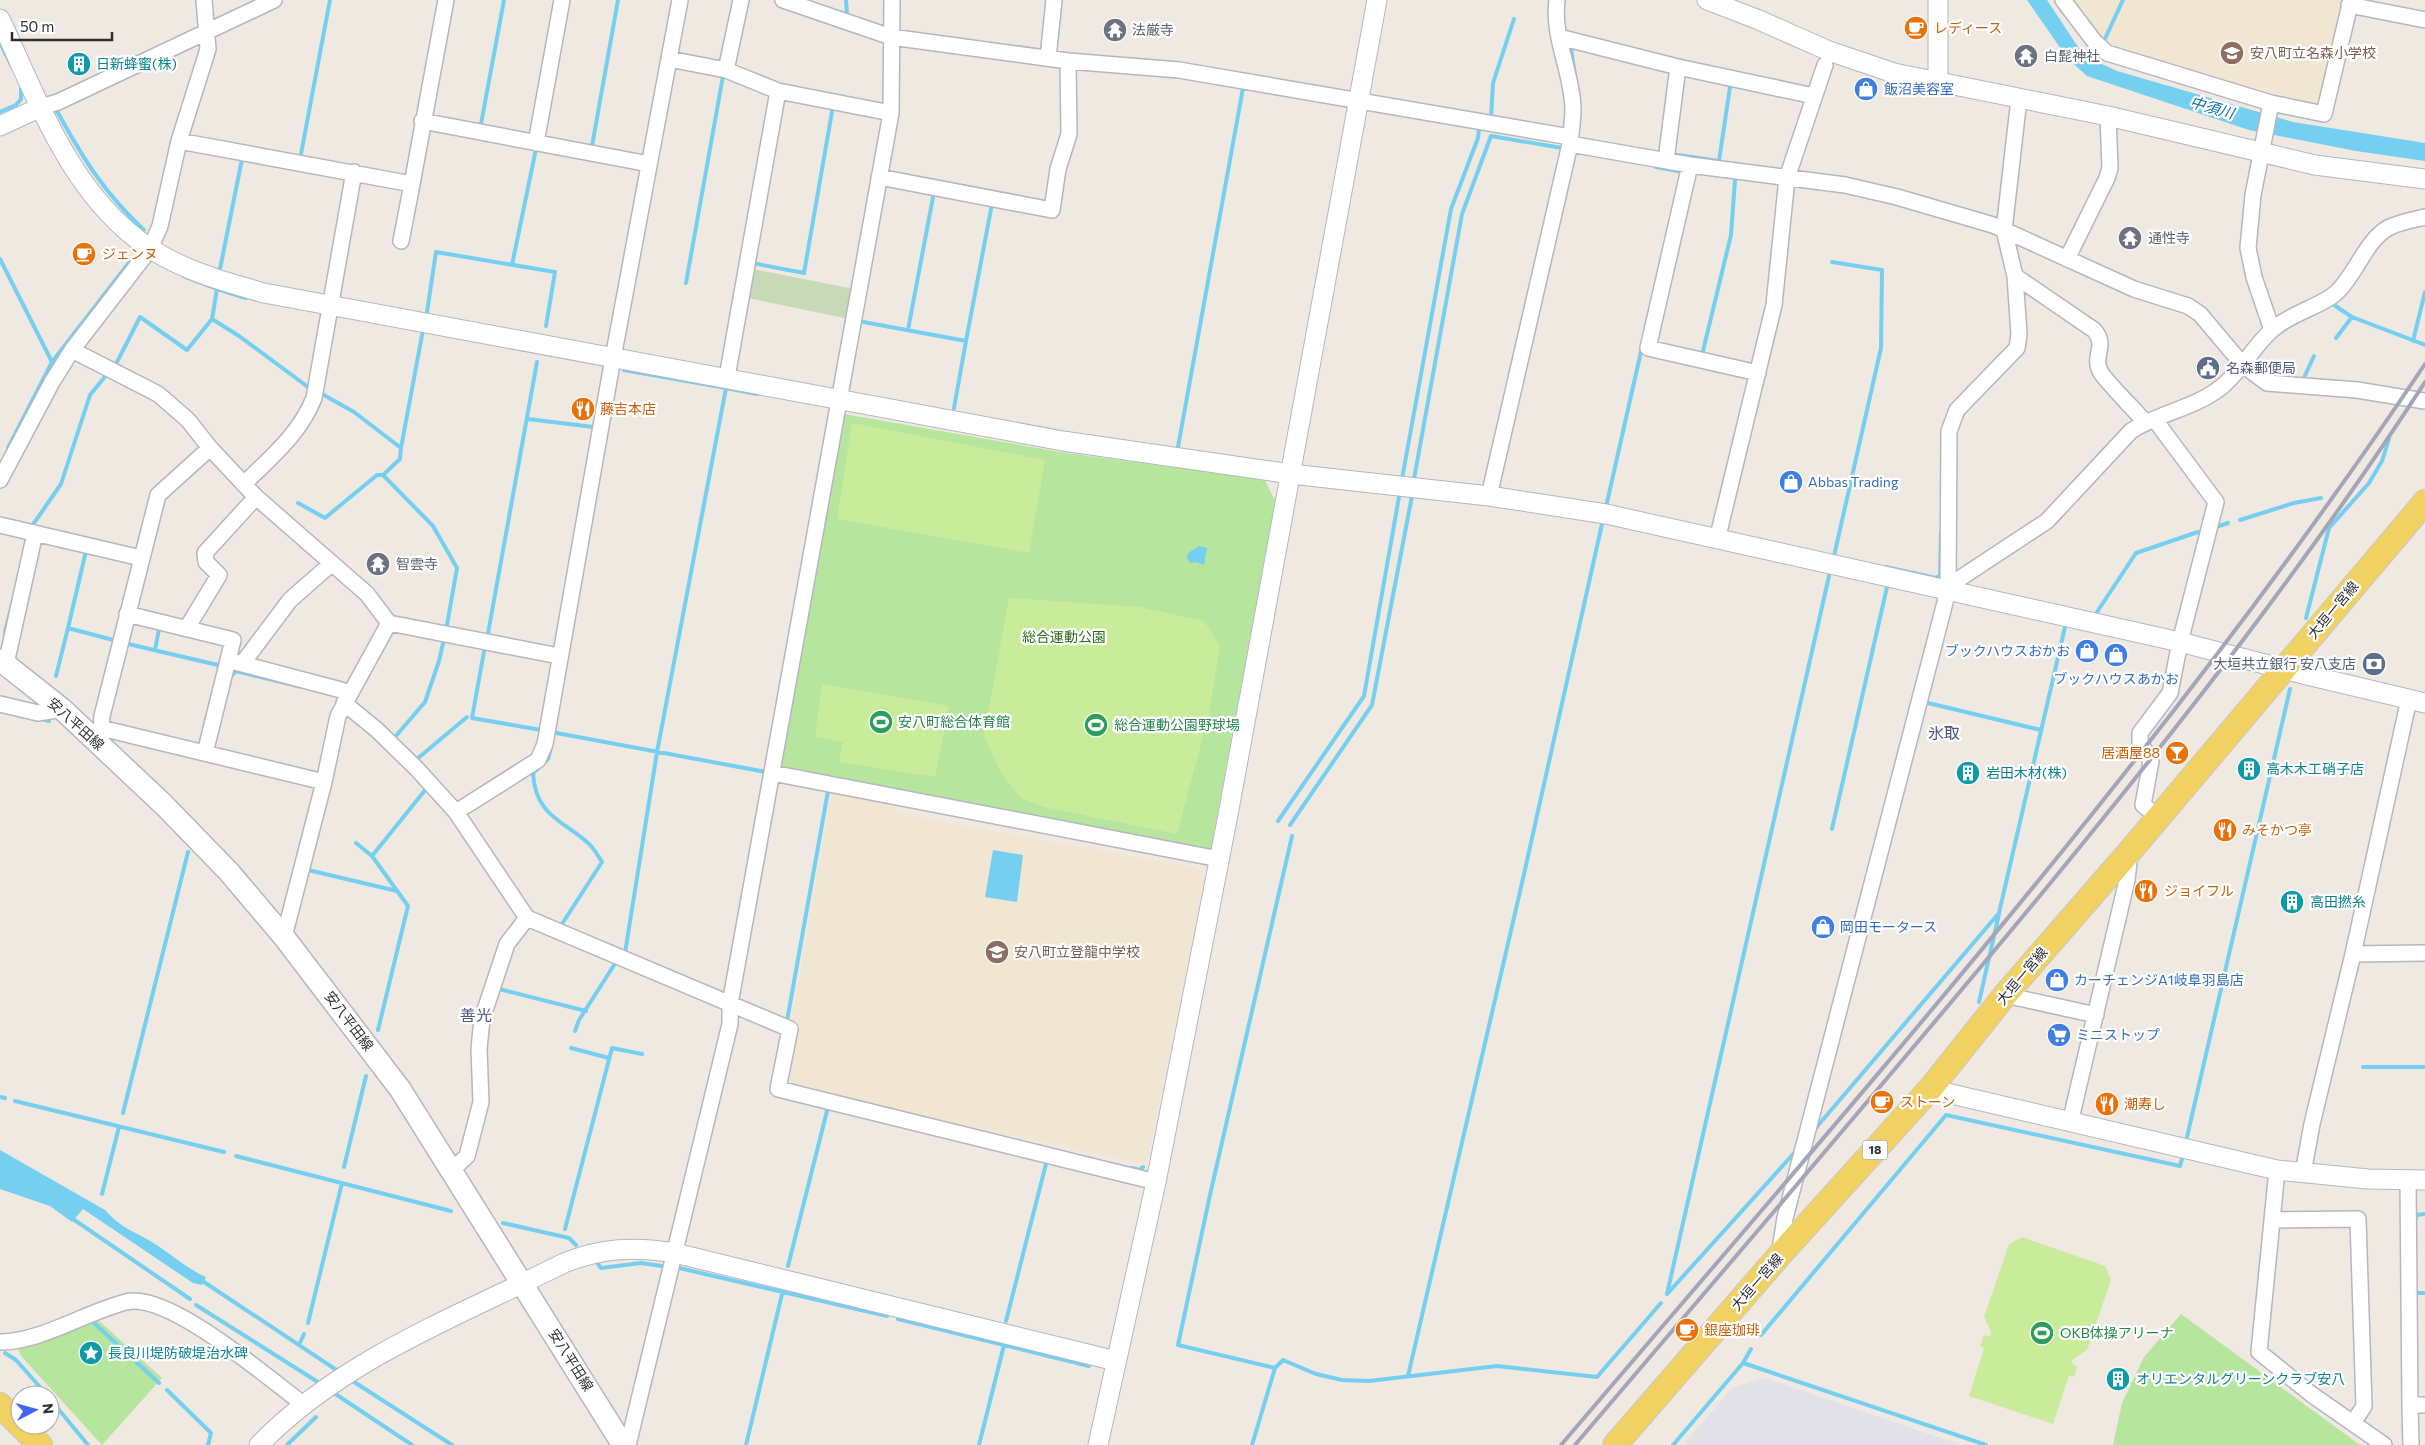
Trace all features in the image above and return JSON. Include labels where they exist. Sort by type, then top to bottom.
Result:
[{"type":"main road","name":"大垣一宮線","points":[[1614,1445],[1778,1257],[1930,1089],[2005,995],[2425,502]]},
{"type":"main road","name":"安八平田線","points":[[3,662],[62,709],[100,736],[229,872],[284,937],[400,1089],[623,1445]]},
{"type":"main road","points":[[30,1435],[40,1445]]},
{"type":"street","points":[[0,480],[52,382],[72,350],[150,248],[160,226],[179,141],[208,49],[204,0]]},
{"type":"street","points":[[0,126],[58,102],[274,0]]},
{"type":"street","points":[[402,242],[422,121],[446,0]]},
{"type":"street","points":[[536,143],[562,0]]},
{"type":"street","points":[[456,812],[538,760],[545,744],[613,358],[680,0]]},
{"type":"street","points":[[726,70],[741,0]]},
{"type":"street","points":[[783,0],[891,36],[1068,61],[1179,70],[1570,140],[1690,165],[1845,185],[1897,197],[1993,225],[2134,289],[2188,306],[2200,314],[2243,366],[2267,383],[2356,390],[2425,402]]},
{"type":"street","points":[[628,1445],[730,1024],[730,1004],[891,113],[892,0]]},
{"type":"street","points":[[1048,58],[1054,0]]},
{"type":"street","points":[[1098,1445],[1156,1182],[1219,859],[1292,474],[1377,0]]},
{"type":"street","points":[[1489,496],[1570,140],[1573,107],[1559,36],[1556,11],[1557,0]]},
{"type":"street","points":[[1707,0],[1861,64],[1938,82],[2262,146],[2315,165],[2425,179]]},
{"type":"street","points":[[1938,0],[1938,82]]},
{"type":"street","points":[[2063,0],[2107,54],[2270,106],[2324,114],[2350,3],[2425,20]]},
{"type":"street","points":[[0,19],[56,137],[94,198],[113,219],[150,248],[182,265],[221,281],[264,293],[613,358],[727,377],[839,400],[1063,441],[1292,474],[1489,496],[1606,514],[2180,642],[2283,670],[2417,701],[2353,954],[2312,1124],[2303,1173]]},
{"type":"street","points":[[1559,36],[1678,68],[1814,96]]},
{"type":"street","points":[[1810,42],[1825,65]]},
{"type":"street","points":[[669,59],[726,70],[778,91],[891,113]]},
{"type":"street","points":[[879,177],[1052,210],[1058,169],[1069,134],[1068,61]]},
{"type":"street","points":[[1825,65],[1861,64]]},
{"type":"street","points":[[1717,540],[1774,305],[1788,178],[1825,65]]},
{"type":"street","points":[[1666,160],[1678,68]]},
{"type":"street","points":[[727,377],[778,91]]},
{"type":"street","points":[[1778,1257],[1788,1209],[1948,591],[1949,431],[1957,410],[2017,348],[2020,334],[2015,276],[2004,230],[2018,98]]},
{"type":"street","points":[[2270,106],[2248,226],[2248,248],[2254,278],[2272,330]]},
{"type":"street","points":[[2067,259],[2107,178],[2110,168],[2108,116]]},
{"type":"street","points":[[422,121],[649,164]]},
{"type":"street","points":[[179,141],[412,184]]},
{"type":"street","points":[[1690,165],[1648,348],[1758,372]]},
{"type":"street","points":[[244,484],[292,436],[305,418],[314,398],[319,378],[329,304],[354,172]]},
{"type":"street","points":[[1948,591],[1956,581],[1968,572],[2047,521],[2131,431],[2150,421],[2187,407],[2220,388],[2243,366],[2272,330],[2290,316],[2337,292],[2376,238],[2388,228],[2425,217]]},
{"type":"street","points":[[2015,276],[2094,330],[2100,337],[2102,344],[2098,353],[2100,370],[2150,421],[2216,502],[2180,642],[2170,693],[2140,733],[2140,742],[2151,761],[2143,805],[2157,816]]},
{"type":"street","points":[[72,350],[158,394],[188,420],[210,448],[256,497],[367,594],[389,624],[559,656]]},
{"type":"street","points":[[210,448],[158,495],[141,558],[100,736],[205,752],[324,782]]},
{"type":"street","points":[[187,628],[219,575],[206,562],[205,553],[256,497]]},
{"type":"street","points":[[0,524],[141,558]]},
{"type":"street","points":[[3,662],[35,533]]},
{"type":"street","points":[[205,752],[235,662],[290,600],[331,564]]},
{"type":"street","points":[[128,614],[233,640],[235,662]]},
{"type":"street","points":[[284,937],[324,782],[338,716],[389,624]]},
{"type":"street","points":[[235,662],[341,690],[346,699],[397,749],[456,812],[527,918],[790,1029],[778,1089],[1156,1182]]},
{"type":"street","points":[[0,704],[38,713],[62,709]]},
{"type":"street","points":[[772,773],[1219,859]]},
{"type":"street","points":[[2070,1124],[2127,880],[2130,850]]},
{"type":"street","points":[[452,1170],[467,1156],[481,1102],[479,1049],[482,1019],[506,944],[527,918]]},
{"type":"street","points":[[2353,954],[2425,954]]},
{"type":"street","points":[[2005,995],[2096,1015]]},
{"type":"street","points":[[1930,1089],[2070,1124],[2277,1170],[2368,1179],[2416,1180],[2417,1405],[2411,1445]]},
{"type":"street","points":[[2277,1170],[2259,1352],[2311,1394],[2384,1445]]},
{"type":"street","points":[[2273,1220],[2358,1219],[2364,1406],[2353,1423]]},
{"type":"street","points":[[260,1445],[310,1399],[388,1349],[587,1254],[618,1248],[653,1249],[675,1253],[893,1308],[1116,1361]]},
{"type":"street","points":[[0,1342],[12,1342],[127,1302],[149,1302],[188,1319],[310,1399]]},
{"type":"shaded area","name":"安八町立名森小学校","points":[[2069,0],[2344,0],[2321,98],[2313,104],[2124,51],[2107,49]]},
{"type":"shaded area","name":"安八町立登龍中学校","points":[[832,792],[896,802],[896,813],[1200,869],[1205,879],[1146,1165],[792,1087],[786,1078],[791,1024]]},
{"type":"shaded area","points":[[1765,1378],[1961,1445],[1683,1445],[1732,1388]]},
{"type":"green space","points":[[753,269],[854,289],[849,319],[748,298]]},
{"type":"green space","name":"総合運動公園","points":[[844,414],[1060,452],[1265,480],[1275,501],[1211,849],[779,771]]},
{"type":"green space","points":[[852,423],[1045,460],[1029,553],[837,519]]},
{"type":"green space","name":"総合運動公園野球場","points":[[1009,598],[1140,607],[1204,621],[1220,646],[1209,714],[1177,834],[1044,807],[1021,798],[1001,773],[984,736]]},
{"type":"green space","name":"安八町総合体育館","points":[[822,684],[949,706],[935,777],[839,762],[843,742],[815,737]]},
{"type":"green space","name":"OKB体操アリーナ","points":[[2022,1237],[2105,1266],[2111,1280],[2087,1350],[2072,1360],[2072,1364],[2077,1366],[2074,1377],[2069,1375],[2053,1424],[1969,1396],[1984,1348],[1980,1346],[1984,1335],[1990,1337],[1991,1331],[1984,1317],[2009,1244]]},
{"type":"green space","name":"オリエンタルグリーンクラブ安八","points":[[2181,1314],[2360,1445],[2113,1445],[2122,1403],[2144,1357]]},
{"type":"green space","points":[[97,1319],[162,1378],[102,1445],[60,1399],[60,1385],[47,1385],[22,1357],[17,1348]]},
{"type":"water","name":"中須川","points":[[2027,0],[2047,0],[2078,47],[2093,60],[2117,71],[2293,122],[2425,143],[2425,161],[2356,151],[2249,130],[2087,76],[2068,59]]},
{"type":"water","points":[[1199,546],[1207,548],[1204,565],[1196,562],[1190,563],[1187,558],[1188,553]]},
{"type":"water","points":[[993,850],[1023,855],[1017,902],[985,897]]},
{"type":"water","points":[[0,1150],[105,1210],[123,1226],[151,1241],[206,1277],[202,1285],[193,1283],[83,1209],[72,1222],[50,1206],[0,1189]]},
{"type":"waterway","points":[[301,154],[330,0]]},
{"type":"waterway","points":[[481,124],[504,0]]},
{"type":"waterway","points":[[592,146],[618,0]]},
{"type":"waterway","points":[[846,0],[847,14]]},
{"type":"waterway","points":[[2103,43],[2123,0]]},
{"type":"waterway","points":[[1491,118],[1493,83],[1514,19]]},
{"type":"waterway","points":[[0,42],[11,65]]},
{"type":"waterway","points":[[1571,49],[1575,75]]},
{"type":"waterway","points":[[686,283],[723,76]]},
{"type":"waterway","points":[[0,112],[16,105],[21,99],[21,87]]},
{"type":"waterway","points":[[1671,154],[1719,161],[1730,87]]},
{"type":"waterway","points":[[1178,447],[1243,88],[1246,89]]},
{"type":"waterway","points":[[752,263],[804,273],[833,106]]},
{"type":"waterway","points":[[57,111],[95,174],[117,203],[144,230]]},
{"type":"waterway","points":[[1402,479],[1451,209],[1478,138],[1479,128],[1476,128]]},
{"type":"waterway","points":[[1414,479],[1462,214],[1491,136],[1562,148]]},
{"type":"waterway","points":[[512,265],[536,149]]},
{"type":"waterway","points":[[220,269],[242,159]]},
{"type":"waterway","points":[[1656,167],[1683,172],[1682,175]]},
{"type":"waterway","points":[[1702,355],[1731,235],[1735,180]]},
{"type":"waterway","points":[[908,330],[934,192]]},
{"type":"waterway","points":[[858,321],[966,341],[992,204],[995,204]]},
{"type":"waterway","points":[[427,312],[436,252],[555,272],[546,326]]},
{"type":"waterway","points":[[0,259],[52,362]]},
{"type":"waterway","points":[[8,448],[52,362],[131,260]]},
{"type":"waterway","points":[[1832,262],[1882,270],[1881,348],[1834,556]]},
{"type":"waterway","points":[[183,276],[217,289],[212,319]]},
{"type":"waterway","points":[[217,289],[246,298]]},
{"type":"waterway","points":[[2413,341],[2425,292]]},
{"type":"waterway","points":[[2334,305],[2352,317],[2425,345]]},
{"type":"waterway","points":[[115,366],[140,317],[187,350],[212,319],[239,336],[308,387]]},
{"type":"waterway","points":[[2336,338],[2352,317]]},
{"type":"waterway","points":[[401,448],[423,330],[425,330]]},
{"type":"waterway","points":[[954,408],[966,341]]},
{"type":"waterway","points":[[1606,507],[1642,347]]},
{"type":"waterway","points":[[2302,382],[2314,356]]},
{"type":"waterway","points":[[487,639],[537,362]]},
{"type":"waterway","points":[[624,370],[726,388]]},
{"type":"waterway","points":[[32,526],[61,484],[90,395],[108,373]]},
{"type":"waterway","points":[[625,953],[657,752],[726,388],[757,394]]},
{"type":"waterway","points":[[322,394],[354,412],[401,448],[400,459],[383,475],[433,526],[457,568],[447,625]]},
{"type":"waterway","points":[[528,419],[593,427]]},
{"type":"waterway","points":[[2306,618],[2329,528],[2369,483],[2382,461],[2389,439]]},
{"type":"waterway","points":[[298,503],[325,518],[377,475],[383,475]]},
{"type":"waterway","points":[[1290,825],[1372,705],[1412,496]]},
{"type":"waterway","points":[[1278,821],[1364,696],[1399,497]]},
{"type":"waterway","points":[[2240,520],[2294,503],[2321,498]]},
{"type":"waterway","points":[[2216,527],[2228,523]]},
{"type":"waterway","points":[[1408,1376],[1522,883],[1602,524]]},
{"type":"waterway","points":[[2097,612],[2136,553],[2198,532]]},
{"type":"waterway","points":[[1886,567],[1936,578],[1940,575],[1941,533]]},
{"type":"waterway","points":[[68,628],[86,551]]},
{"type":"waterway","points":[[1667,1294],[1829,576]]},
{"type":"waterway","points":[[1832,829],[1887,587]]},
{"type":"waterway","points":[[5,632],[12,605]]},
{"type":"waterway","points":[[1815,1129],[1999,913],[2065,627]]},
{"type":"waterway","points":[[56,676],[68,628],[117,641]]},
{"type":"waterway","points":[[155,650],[159,629]]},
{"type":"waterway","points":[[395,737],[425,702],[439,661],[444,639]]},
{"type":"waterway","points":[[124,643],[222,666]]},
{"type":"waterway","points":[[485,646],[472,718],[541,730]]},
{"type":"waterway","points":[[231,676],[236,671],[302,687]]},
{"type":"waterway","points":[[2187,1137],[2290,689]]},
{"type":"waterway","points":[[1928,703],[2041,730]]},
{"type":"waterway","points":[[417,759],[467,717]]},
{"type":"waterway","points":[[39,718],[49,721]]},
{"type":"waterway","points":[[551,732],[766,772]]},
{"type":"waterway","points":[[551,747],[548,759],[533,773],[539,798],[544,808],[590,845],[602,862],[562,924]]},
{"type":"waterway","points":[[372,856],[426,789]]},
{"type":"waterway","points":[[787,1021],[828,791]]},
{"type":"waterway","points":[[1275,1368],[1178,1345],[1210,1195],[1292,836]]},
{"type":"waterway","points":[[356,843],[372,856],[408,906],[378,1030]]},
{"type":"waterway","points":[[123,1113],[188,852]]},
{"type":"waterway","points":[[308,870],[397,891]]},
{"type":"waterway","points":[[1979,1002],[1999,914]]},
{"type":"waterway","points":[[575,1031],[579,1020],[616,962]]},
{"type":"waterway","points":[[499,989],[586,1011]]},
{"type":"waterway","points":[[571,1048],[609,1058]]},
{"type":"waterway","points":[[565,1229],[612,1048],[642,1054]]},
{"type":"waterway","points":[[2363,1067],[2425,1067]]},
{"type":"waterway","points":[[344,1167],[366,1076]]},
{"type":"waterway","points":[[0,1097],[5,1098]]},
{"type":"waterway","points":[[15,1101],[224,1152]]},
{"type":"waterway","points":[[788,1266],[828,1107]]},
{"type":"waterway","points":[[1761,1335],[1946,1115],[2180,1166],[2183,1155]]},
{"type":"waterway","points":[[102,1194],[119,1127]]},
{"type":"waterway","points":[[1668,1293],[1796,1151]]},
{"type":"waterway","points":[[236,1156],[451,1211]]},
{"type":"waterway","points":[[1006,1321],[1047,1160]]},
{"type":"waterway","points":[[1132,1168],[1140,1170],[1143,1167]]},
{"type":"waterway","points":[[308,1323],[342,1183]]},
{"type":"waterway","points":[[2416,1218],[2416,1215],[2425,1214]]},
{"type":"waterway","points":[[70,1217],[190,1299]]},
{"type":"waterway","points":[[503,1223],[569,1238],[576,1245]]},
{"type":"waterway","points":[[598,1264],[601,1268],[641,1263],[668,1267]]},
{"type":"waterway","points":[[679,1268],[887,1316]]},
{"type":"waterway","points":[[201,1280],[341,1373]]},
{"type":"waterway","points":[[746,1445],[783,1290]]},
{"type":"waterway","points":[[2416,1293],[2425,1293]]},
{"type":"waterway","points":[[1252,1445],[1275,1368],[1283,1360],[1316,1374],[1342,1380],[1369,1381],[1497,1366],[1597,1377],[1661,1303]]},
{"type":"waterway","points":[[196,1305],[321,1384]]},
{"type":"waterway","points":[[898,1319],[1089,1366]]},
{"type":"waterway","points":[[94,1323],[159,1383]]},
{"type":"waterway","points":[[299,1345],[304,1334]]},
{"type":"waterway","points":[[979,1445],[1004,1345]]},
{"type":"waterway","points":[[1743,1363],[1751,1349]]},
{"type":"waterway","points":[[5,1353],[16,1360],[38,1385]]},
{"type":"waterway","points":[[1673,1445],[1743,1363],[1986,1445]]},
{"type":"waterway","points":[[351,1380],[452,1445]]},
{"type":"waterway","points":[[167,1390],[211,1433],[208,1445]]},
{"type":"waterway","points":[[331,1391],[412,1445]]},
{"type":"waterway","points":[[60,1411],[88,1445]]},
{"type":"waterway","points":[[287,1445],[316,1417]]},
{"type":"railway","points":[[1561,1445],[1898,1050],[2118,782],[2224,646],[2326,506],[2425,364]]},
{"type":"railway","points":[[1575,1445],[1931,1026],[2147,764],[2291,576],[2382,448],[2425,382]]},
{"type":"place","name":"レディース","points":[[1916,28]]},
{"type":"place","name":"法厳寺","points":[[1115,30]]},
{"type":"place","name":"安八町立名森小学校","points":[[2232,53]]},
{"type":"place","name":"白髭神社","points":[[2026,56]]},
{"type":"place","name":"日新蜂蜜(株)","points":[[79,64]]},
{"type":"place","name":"飯沼美容室","points":[[1866,89]]},
{"type":"place","name":"通性寺","points":[[2130,238]]},
{"type":"place","name":"ジェンヌ","points":[[84,254]]},
{"type":"place","name":"名森郵便局","points":[[2208,368]]},
{"type":"place","name":"藤吉本店","points":[[583,409]]},
{"type":"place","name":"Abbas Trading","points":[[1791,482]]},
{"type":"place","name":"智雲寺","points":[[378,564]]},
{"type":"place","name":"ブックハウスおかお","points":[[2087,651]]},
{"type":"place","name":"ブックハウスあかお","points":[[2116,655]]},
{"type":"place","name":"大垣共立銀行 安八支店","points":[[2374,664]]},
{"type":"place","name":"安八町総合体育館","points":[[881,722]]},
{"type":"place","name":"総合運動公園野球場","points":[[1096,725]]},
{"type":"place","name":"居酒屋88","points":[[2177,753]]},
{"type":"place","name":"高木木工硝子店","points":[[2249,769]]},
{"type":"place","name":"岩田木材(株)","points":[[1968,773]]},
{"type":"place","name":"みそかつ亭","points":[[2225,830]]},
{"type":"place","name":"ジョイフル","points":[[2146,891]]},
{"type":"place","name":"高田撚糸","points":[[2292,902]]},
{"type":"place","name":"岡田モータース","points":[[1823,927]]},
{"type":"place","name":"安八町立登龍中学校","points":[[997,952]]},
{"type":"place","name":"カーチェンジA1岐阜羽島店","points":[[2057,980]]},
{"type":"place","name":"ミニストップ","points":[[2059,1035]]},
{"type":"place","name":"ストーン","points":[[1882,1102]]},
{"type":"place","name":"潮寿し","points":[[2107,1104]]},
{"type":"place","name":"銀座珈琲","points":[[1687,1330]]},
{"type":"place","name":"OKB体操アリーナ","points":[[2042,1333]]},
{"type":"place","name":"長良川堤防破堤治水碑","points":[[91,1353]]},
{"type":"place","name":"オリエンタルグリーンクラブ安八","points":[[2118,1379]]},
{"type":"district","name":"氷取","points":[[1944,733]]},
{"type":"district","name":"善光","points":[[476,1015]]}]
